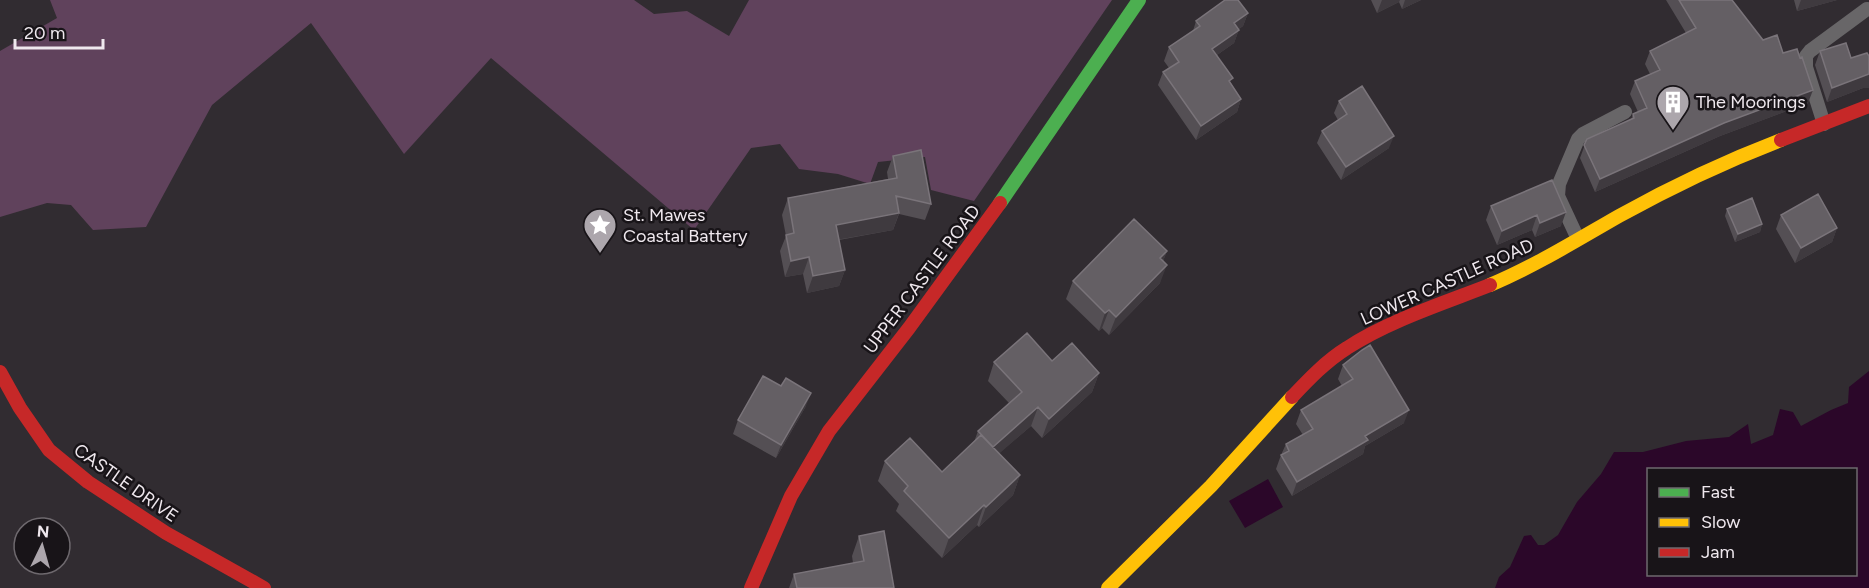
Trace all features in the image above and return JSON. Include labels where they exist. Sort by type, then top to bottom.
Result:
[{"type":"main road","name":"UPPER CASTLE ROAD","points":[[751,588],[791,496],[830,431],[985,225],[1139,0]]},
{"type":"main road","name":"LOWER CASTLE ROAD","points":[[1108,588],[1203,494],[1310,378],[1346,348],[1383,328],[1499,282],[1546,258],[1621,214],[1720,166],[1869,106]]},
{"type":"main road","name":"CASTLE DRIVE","points":[[0,372],[20,408],[49,450],[87,482],[165,533],[264,588]]},
{"type":"lane","points":[[1824,124],[1806,67],[1806,56],[1867,9]]},
{"type":"lane","points":[[1578,239],[1558,196],[1563,174],[1578,139],[1583,134],[1625,112]]},
{"type":"shaded area","points":[[50,0],[634,0],[654,14],[687,11],[729,36],[749,0],[1112,0],[974,201],[931,190],[925,157],[878,162],[870,184],[838,174],[799,169],[780,144],[751,148],[694,230],[491,58],[404,154],[311,23],[212,105],[146,227],[93,230],[71,205],[47,203],[0,217],[0,51],[57,18]]},
{"type":"shaded area","points":[[1869,371],[1869,588],[1495,588],[1499,577],[1510,567],[1524,536],[1531,535],[1538,545],[1544,545],[1558,535],[1577,502],[1601,474],[1614,452],[1643,452],[1686,441],[1729,437],[1748,424],[1751,444],[1773,435],[1780,409],[1793,412],[1801,426],[1848,403],[1849,387]]},
{"type":"shaded area","points":[[1268,479],[1283,507],[1245,528],[1229,501]]},
{"type":"building","points":[[1225,0],[1238,0],[1248,13],[1234,23],[1239,30],[1212,49],[1233,78],[1229,81],[1241,99],[1201,126],[1163,72],[1179,62],[1169,47],[1200,26],[1196,21]]},
{"type":"building","points":[[1679,0],[1732,0],[1763,40],[1777,35],[1783,53],[1797,49],[1813,90],[1724,123],[1600,179],[1584,145],[1587,139],[1634,118],[1633,114],[1647,108],[1635,81],[1660,70],[1650,51],[1696,28]]},
{"type":"building","points":[[1846,43],[1851,58],[1867,53],[1869,74],[1832,88],[1820,51]]},
{"type":"building","points":[[1362,86],[1394,136],[1346,167],[1322,131],[1347,114],[1339,101]]},
{"type":"building","points":[[921,150],[931,204],[896,196],[899,213],[836,225],[845,270],[813,276],[809,257],[791,261],[786,235],[794,233],[788,198],[897,178],[893,156]]},
{"type":"building","points":[[1552,180],[1566,212],[1540,223],[1537,215],[1502,231],[1491,206]]},
{"type":"building","points":[[1818,194],[1837,228],[1801,248],[1781,215]]},
{"type":"building","points":[[1752,198],[1762,224],[1738,234],[1727,209]]},
{"type":"building","points":[[1134,219],[1167,251],[1160,258],[1167,265],[1116,317],[1109,310],[1105,313],[1073,281]]},
{"type":"building","points":[[1027,333],[1052,361],[1072,343],[1099,373],[1049,419],[1038,407],[993,447],[978,431],[1022,392],[994,362]]},
{"type":"building","points":[[1370,345],[1409,410],[1365,436],[1368,440],[1297,482],[1281,455],[1289,451],[1286,444],[1313,429],[1301,410],[1353,379],[1343,365]]},
{"type":"building","points":[[763,376],[781,386],[786,378],[811,393],[781,445],[738,420]]},
{"type":"building","points":[[981,435],[1020,475],[949,538],[904,491],[908,486],[885,461],[910,438],[942,472]]},
{"type":"building","points":[[884,531],[894,588],[797,588],[794,574],[864,561],[859,536]]},
{"type":"traffic: fast","points":[[1000,203],[1139,0]]},
{"type":"traffic: slow","points":[[1490,285],[1540,261],[1679,185],[1781,140]]},
{"type":"traffic: slow","points":[[1108,588],[1211,486],[1292,397]]},
{"type":"traffic: jam","points":[[1781,140],[1869,106]]},
{"type":"traffic: jam","points":[[751,588],[791,496],[829,431],[909,328],[1000,203]]},
{"type":"traffic: jam","points":[[1292,397],[1332,359],[1363,338],[1417,313],[1490,285]]},
{"type":"traffic: jam","points":[[0,372],[20,408],[49,450],[88,482],[166,533],[264,588]]},
{"type":"place","name":"The Moorings","points":[[1673,131]]},
{"type":"place","name":"St. Mawes Coastal Battery","points":[[600,254]]}]
